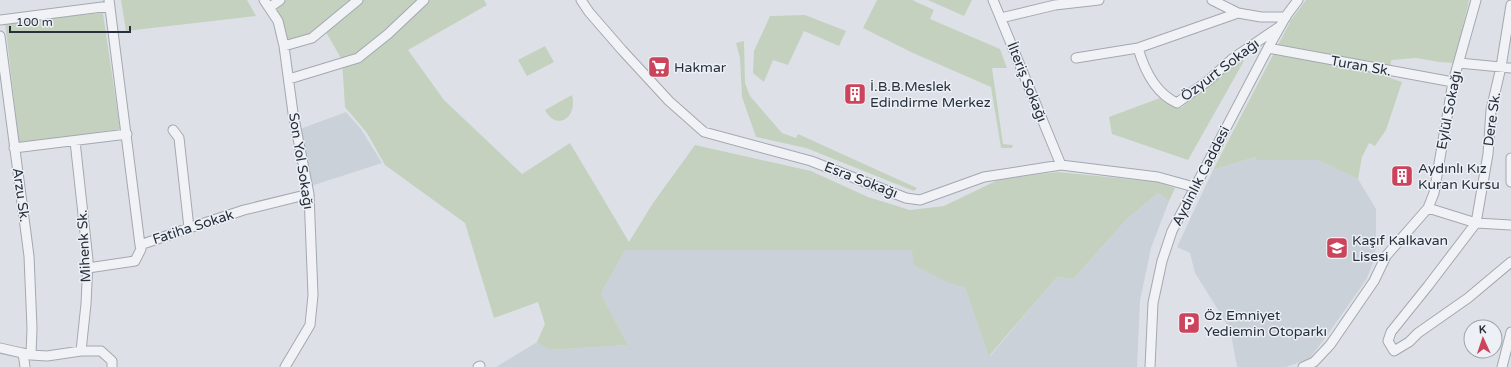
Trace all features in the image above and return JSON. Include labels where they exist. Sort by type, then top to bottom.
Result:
[{"type":"street","points":[[267,3],[280,0]]},
{"type":"street","points":[[284,46],[312,38],[358,0]]},
{"type":"street","points":[[289,79],[358,58],[388,34],[424,0]]},
{"type":"street","name":"Esra Sokağı","points":[[581,0],[589,12],[622,50],[669,101],[704,132],[810,161],[906,198],[920,200],[984,177],[1061,165],[1158,177],[1194,187]]},
{"type":"street","name":"İlteriş Sokağı","points":[[993,0],[1061,165]]},
{"type":"street","points":[[1001,18],[1050,4],[1098,0]]},
{"type":"street","points":[[1212,0],[1225,3],[1238,13],[1284,21]]},
{"type":"street","name":"Aydınlık Caddesi","points":[[1150,367],[1153,303],[1162,261],[1172,231],[1268,48],[1298,0]]},
{"type":"street","name":"Eylül Sokağı","points":[[1303,367],[1314,362],[1330,345],[1374,281],[1386,256],[1428,208],[1434,193],[1453,82],[1476,0]]},
{"type":"street","points":[[0,20],[109,3],[127,134],[140,245]]},
{"type":"street","name":"Son Yol Sokağı","points":[[267,3],[278,22],[284,46],[293,113],[309,194],[313,295],[310,325],[285,367]]},
{"type":"street","name":"Dere Sk.","points":[[1511,5],[1492,110],[1488,154],[1476,223],[1391,332],[1388,341],[1394,351],[1409,342],[1418,333],[1468,298],[1511,262]]},
{"type":"street","points":[[1076,58],[1138,48],[1238,13]]},
{"type":"street","name":"Özyurt Sokağı","points":[[1138,48],[1143,64],[1155,85],[1167,99],[1177,103],[1209,80],[1232,59],[1284,21]]},
{"type":"street","name":"Arzu Sk.","points":[[0,36],[29,256],[32,328],[25,367]]},
{"type":"street","name":"Turan Sk.","points":[[1268,48],[1453,82]]},
{"type":"street","points":[[1459,62],[1511,68]]},
{"type":"street","points":[[173,130],[179,138],[189,228]]},
{"type":"street","points":[[14,148],[75,142],[127,134]]},
{"type":"street","name":"Mihenk Sk.","points":[[75,142],[88,260],[86,304],[81,351]]},
{"type":"street","points":[[1511,158],[1511,182]]},
{"type":"street","name":"Fatiha Sokak","points":[[88,268],[135,261],[141,249],[140,245],[244,210],[309,194]]},
{"type":"street","points":[[1428,208],[1476,223],[1511,225]]},
{"type":"street","points":[[1505,366],[1511,332]]},
{"type":"street","points":[[0,348],[27,354],[47,356],[81,351],[101,351],[112,361],[112,367]]},
{"type":"shaded area","points":[[346,112],[361,129],[382,163],[311,186],[300,129]]},
{"type":"shaded area","points":[[1255,157],[1257,160],[1318,160],[1358,179],[1376,209],[1375,258],[1366,280],[1309,359],[1286,367],[1237,367],[1230,329],[1195,273],[1190,253],[1177,247],[1213,170]]},
{"type":"shaded area","points":[[1158,193],[1169,201],[1151,248],[1140,301],[1137,367],[496,367],[537,342],[549,350],[628,345],[601,294],[625,250],[912,250],[951,284],[965,286],[990,356],[1057,277],[1073,279],[1127,219]]},
{"type":"green space","points":[[121,0],[247,0],[256,16],[126,31]]},
{"type":"green space","points":[[270,0],[484,0],[487,5],[408,50],[444,100],[522,174],[570,143],[629,242],[653,203],[695,145],[811,171],[868,197],[910,210],[944,206],[1000,179],[1058,172],[1157,182],[1175,188],[1169,201],[1158,193],[1127,219],[1073,279],[1057,277],[989,356],[965,287],[951,284],[914,265],[912,250],[625,250],[601,294],[628,345],[549,350],[537,342],[545,324],[538,302],[494,318],[465,223],[385,165],[367,133],[345,107],[342,60],[326,32],[312,42],[289,49],[282,19]]},
{"type":"green space","points":[[877,0],[912,0],[934,10],[930,19],[1000,49],[1007,68],[992,68],[1003,144],[1013,145],[1012,148],[1001,148],[991,87],[913,53],[863,28]]},
{"type":"green space","points":[[928,0],[972,0],[964,16]]},
{"type":"green space","points":[[1306,0],[1469,0],[1455,63],[1416,58],[1391,60],[1390,78],[1402,82],[1386,130],[1375,146],[1369,143],[1362,157],[1358,179],[1318,160],[1257,160],[1255,157],[1213,170],[1291,20]]},
{"type":"green space","points":[[103,13],[120,129],[19,143],[5,22]]},
{"type":"green space","points":[[805,15],[846,31],[839,46],[804,31],[788,65],[773,60],[764,82],[753,73],[754,51],[770,16]]},
{"type":"green space","points":[[744,41],[745,83],[750,96],[782,133],[796,138],[798,134],[917,188],[914,191],[806,148],[756,137],[742,97],[740,58],[736,43]]},
{"type":"green space","points":[[545,46],[554,62],[527,76],[518,60]]},
{"type":"green space","points":[[1239,59],[1244,61],[1188,160],[1112,134],[1109,117],[1160,98],[1181,108]]},
{"type":"green space","points":[[572,95],[572,110],[569,116],[565,119],[560,121],[555,120],[545,110]]},
{"type":"place","name":"Hakmar","points":[[659,67]]},
{"type":"place","name":"İ.B.B.Meslek Edindirme Merkez","points":[[855,94]]},
{"type":"place","name":"Aydınlı Kız Kuran Kursu","points":[[1402,176]]},
{"type":"place","name":"Kaşıf Kalkavan Lisesi","points":[[1337,248]]},
{"type":"place","name":"Öz Emniyet Yediemin Otoparkı","points":[[1189,323]]}]
